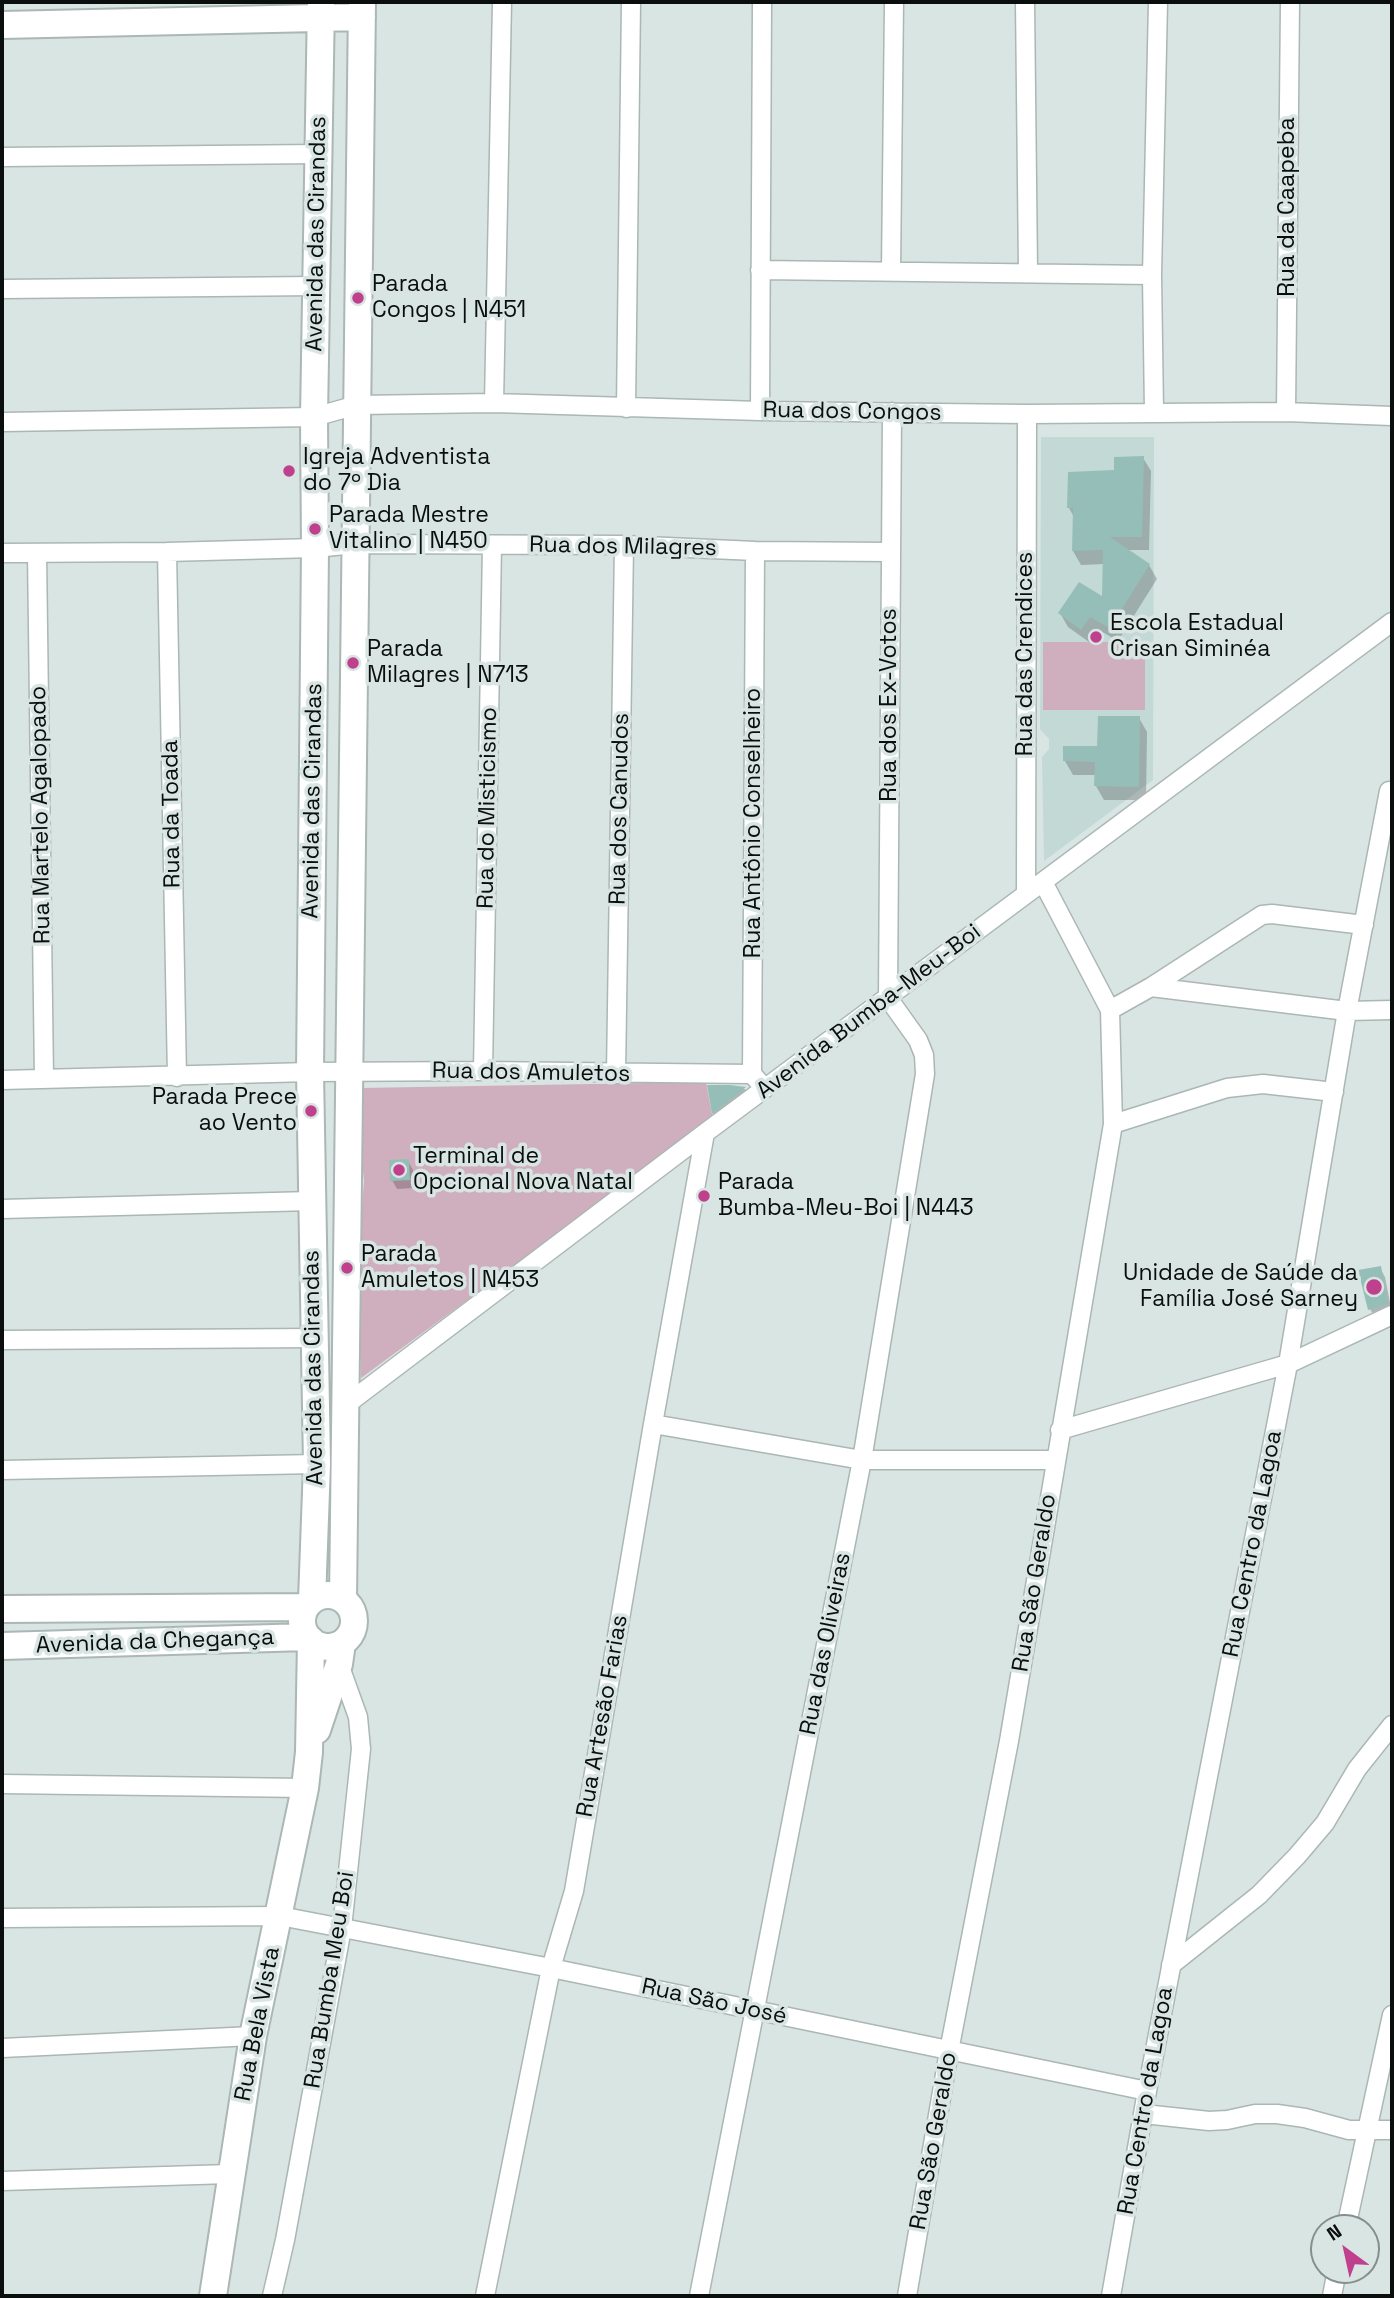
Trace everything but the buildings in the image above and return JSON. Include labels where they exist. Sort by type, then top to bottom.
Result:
[{"type":"street","points":[[494,404],[502,2]]},
{"type":"street","points":[[626,408],[631,2]]},
{"type":"street","points":[[760,411],[762,2]]},
{"type":"street","points":[[891,271],[894,2]]},
{"type":"street","points":[[1025,2],[1028,272]]},
{"type":"street","points":[[1153,412],[1152,275],[1158,2]]},
{"type":"street","name":"Rua da Caapeba","points":[[1286,412],[1290,2]]},
{"type":"street","points":[[2,25],[362,10]]},
{"type":"street","name":"Avenida das Cirandas","points":[[343,1599],[362,10]]},
{"type":"street","name":"Avenida das Cirandas","points":[[309,1604],[317,1464],[310,1072],[314,417],[321,11]]},
{"type":"street","points":[[2,157],[318,154]]},
{"type":"street","points":[[760,270],[1152,275]]},
{"type":"street","points":[[2,289],[317,286]]},
{"type":"street","name":"Rua dos Congos","points":[[2,422],[314,417],[357,405],[494,404],[760,411],[1027,414],[1286,412],[1392,416]]},
{"type":"street","name":"Rua dos Ex-Votos","points":[[888,998],[892,412]]},
{"type":"street","name":"Rua das Crendices","points":[[1026,894],[1027,414]]},
{"type":"street","name":"Rua dos Milagres","points":[[2,553],[167,552],[315,548],[355,544],[624,545],[755,551],[891,552]]},
{"type":"street","name":"Rua do Misticismo","points":[[483,1071],[492,545]]},
{"type":"street","name":"Rua dos Canudos","points":[[616,1074],[624,545]]},
{"type":"street","name":"Rua Antônio Conselheiro","points":[[752,1074],[755,551]]},
{"type":"street","name":"Rua Martelo Agalopado","points":[[37,552],[44,1078]]},
{"type":"street","name":"Rua da Toada","points":[[167,552],[177,1077]]},
{"type":"street","name":"Avenida Bumba-Meu-Boi","points":[[347,1404],[705,1133],[1392,622]]},
{"type":"street","name":"Rua Centro da Lagoa","points":[[1111,2296],[1147,2091],[1288,1364],[1347,1011],[1389,815],[1389,791]]},
{"type":"street","name":"Rua São Geraldo","points":[[907,2296],[949,2050],[1009,1741],[1112,1124],[1110,1010],[1043,882]]},
{"type":"street","points":[[1110,1010],[1151,987],[1262,915],[1364,925]]},
{"type":"street","points":[[1151,987],[1347,1011],[1392,1010]]},
{"type":"street","name":"Rua das Oliveiras","points":[[699,2296],[862,1460],[925,1074],[924,1055],[918,1040],[888,998]]},
{"type":"street","name":"Rua dos Amuletos","points":[[2,1080],[310,1072],[752,1074]]},
{"type":"street","points":[[752,1074],[765,1090]]},
{"type":"street","points":[[1112,1124],[1227,1088],[1263,1084],[1334,1092]]},
{"type":"street","name":"Rua Artesão Farias","points":[[485,2296],[551,1968],[574,1891],[705,1133]]},
{"type":"street","points":[[2,1209],[312,1201]]},
{"type":"street","points":[[1060,1430],[1288,1364],[1392,1315]]},
{"type":"street","points":[[2,1340],[314,1338]]},
{"type":"street","points":[[653,1424],[862,1460],[1055,1460]]},
{"type":"street","points":[[2,1470],[317,1464]]},
{"type":"street","points":[[330,1595],[343,1599],[353,1612],[355,1622],[341,1653],[310,1752],[309,1639],[302,1620],[309,1604],[330,1595]]},
{"type":"street","name":"Avenida da Chegança","points":[[2,1609],[309,1604]]},
{"type":"street","points":[[309,1639],[317,1645],[341,1653]]},
{"type":"street","name":"Avenida da Chegança","points":[[2,1646],[309,1639]]},
{"type":"street","name":"Rua Bumba Meu Boi","points":[[272,2296],[285,2240],[342,1928],[361,1749],[358,1717],[341,1653]]},
{"type":"street","points":[[1171,1965],[1259,1895],[1297,1856],[1325,1824],[1357,1769],[1392,1725]]},
{"type":"street","name":"Rua Bela Vista","points":[[213,2296],[253,2036],[280,1916],[310,1752]]},
{"type":"street","points":[[2,1784],[304,1788]]},
{"type":"street","name":"Rua São José","points":[[2,1918],[280,1916],[551,1968],[1147,2091]]},
{"type":"street","points":[[1349,2214],[1392,2015]]},
{"type":"street","points":[[2,2048],[253,2036]]},
{"type":"street","points":[[1144,2114],[1209,2121],[1255,2114],[1277,2114],[1305,2118],[1349,2130],[1392,2130]]},
{"type":"street","points":[[2,2181],[230,2174]]},
{"type":"shaded area","name":"Escola Estadual Crisan Siminéa","points":[[1041,437],[1154,437],[1153,780],[1044,861],[1042,757],[1049,749],[1049,739],[1040,729]]},
{"type":"shaded area","points":[[1043,642],[1145,642],[1145,710],[1043,710]]},
{"type":"shaded area","points":[[706,1082],[713,1120],[361,1378],[358,1257],[364,1181],[359,1132],[361,1088]]},
{"type":"place","name":"Parada Congos | N451","points":[[358,298]]},
{"type":"place","name":"Igreja Adventista do 7º Dia","points":[[289,471]]},
{"type":"place","name":"Parada Mestre Vitalino | N450","points":[[315,529]]},
{"type":"place","name":"Escola Estadual Crisan Siminéa","points":[[1096,637]]},
{"type":"place","name":"Parada Milagres | N713","points":[[353,663]]},
{"type":"place","name":"Parada Prece ao Vento","points":[[311,1111]]},
{"type":"place","name":"Terminal de Opcional Nova Natal","points":[[399,1170]]},
{"type":"place","name":"Parada Bumba-Meu-Boi | N443","points":[[704,1196]]},
{"type":"place","name":"Parada Amuletos | N453","points":[[347,1268]]},
{"type":"place","name":"Unidade de Saúde da Família José Sarney","points":[[1374,1287]]}]
